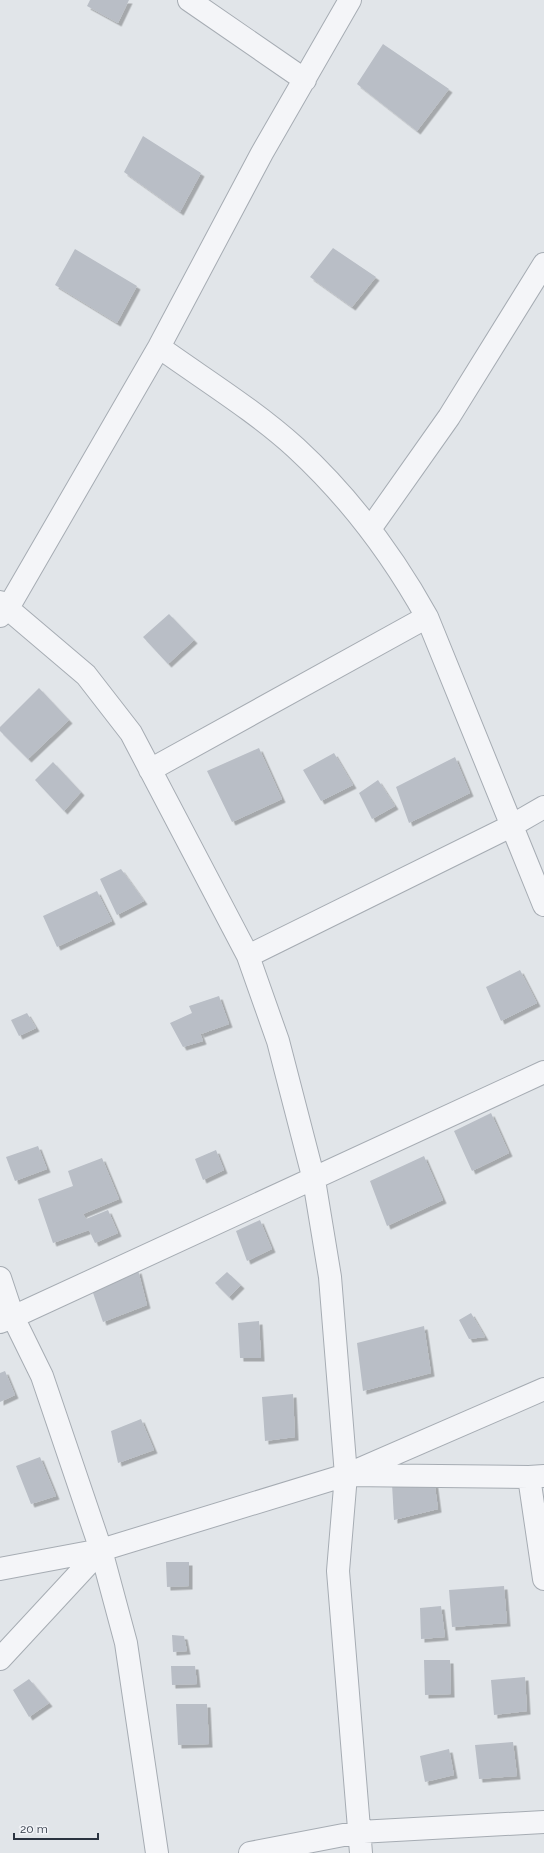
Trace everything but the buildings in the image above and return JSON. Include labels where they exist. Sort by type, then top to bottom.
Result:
[{"type":"street","points":[[189,0],[305,80]]},
{"type":"street","points":[[350,0],[262,154],[159,347],[3,609],[86,675],[131,733],[248,956],[278,1041],[314,1180],[330,1277],[346,1474],[338,1571],[360,1843]]},
{"type":"street","points":[[370,528],[449,418],[543,266]]},
{"type":"street","points":[[159,347],[260,418],[295,448],[328,480],[370,528],[407,581],[427,617],[544,905]]},
{"type":"street","points":[[150,770],[427,617]]},
{"type":"street","points":[[248,956],[511,826],[544,808]]},
{"type":"street","points":[[7,1320],[314,1180],[544,1072]]},
{"type":"street","points":[[0,1278],[7,1320],[42,1376],[101,1550],[126,1643],[157,1853]]},
{"type":"street","points":[[0,1569],[101,1550],[346,1474],[544,1389]]},
{"type":"street","points":[[346,1474],[536,1476],[544,1579]]},
{"type":"street","points":[[0,1659],[101,1550]]},
{"type":"street","points":[[250,1853],[360,1843],[544,1822]]}]
